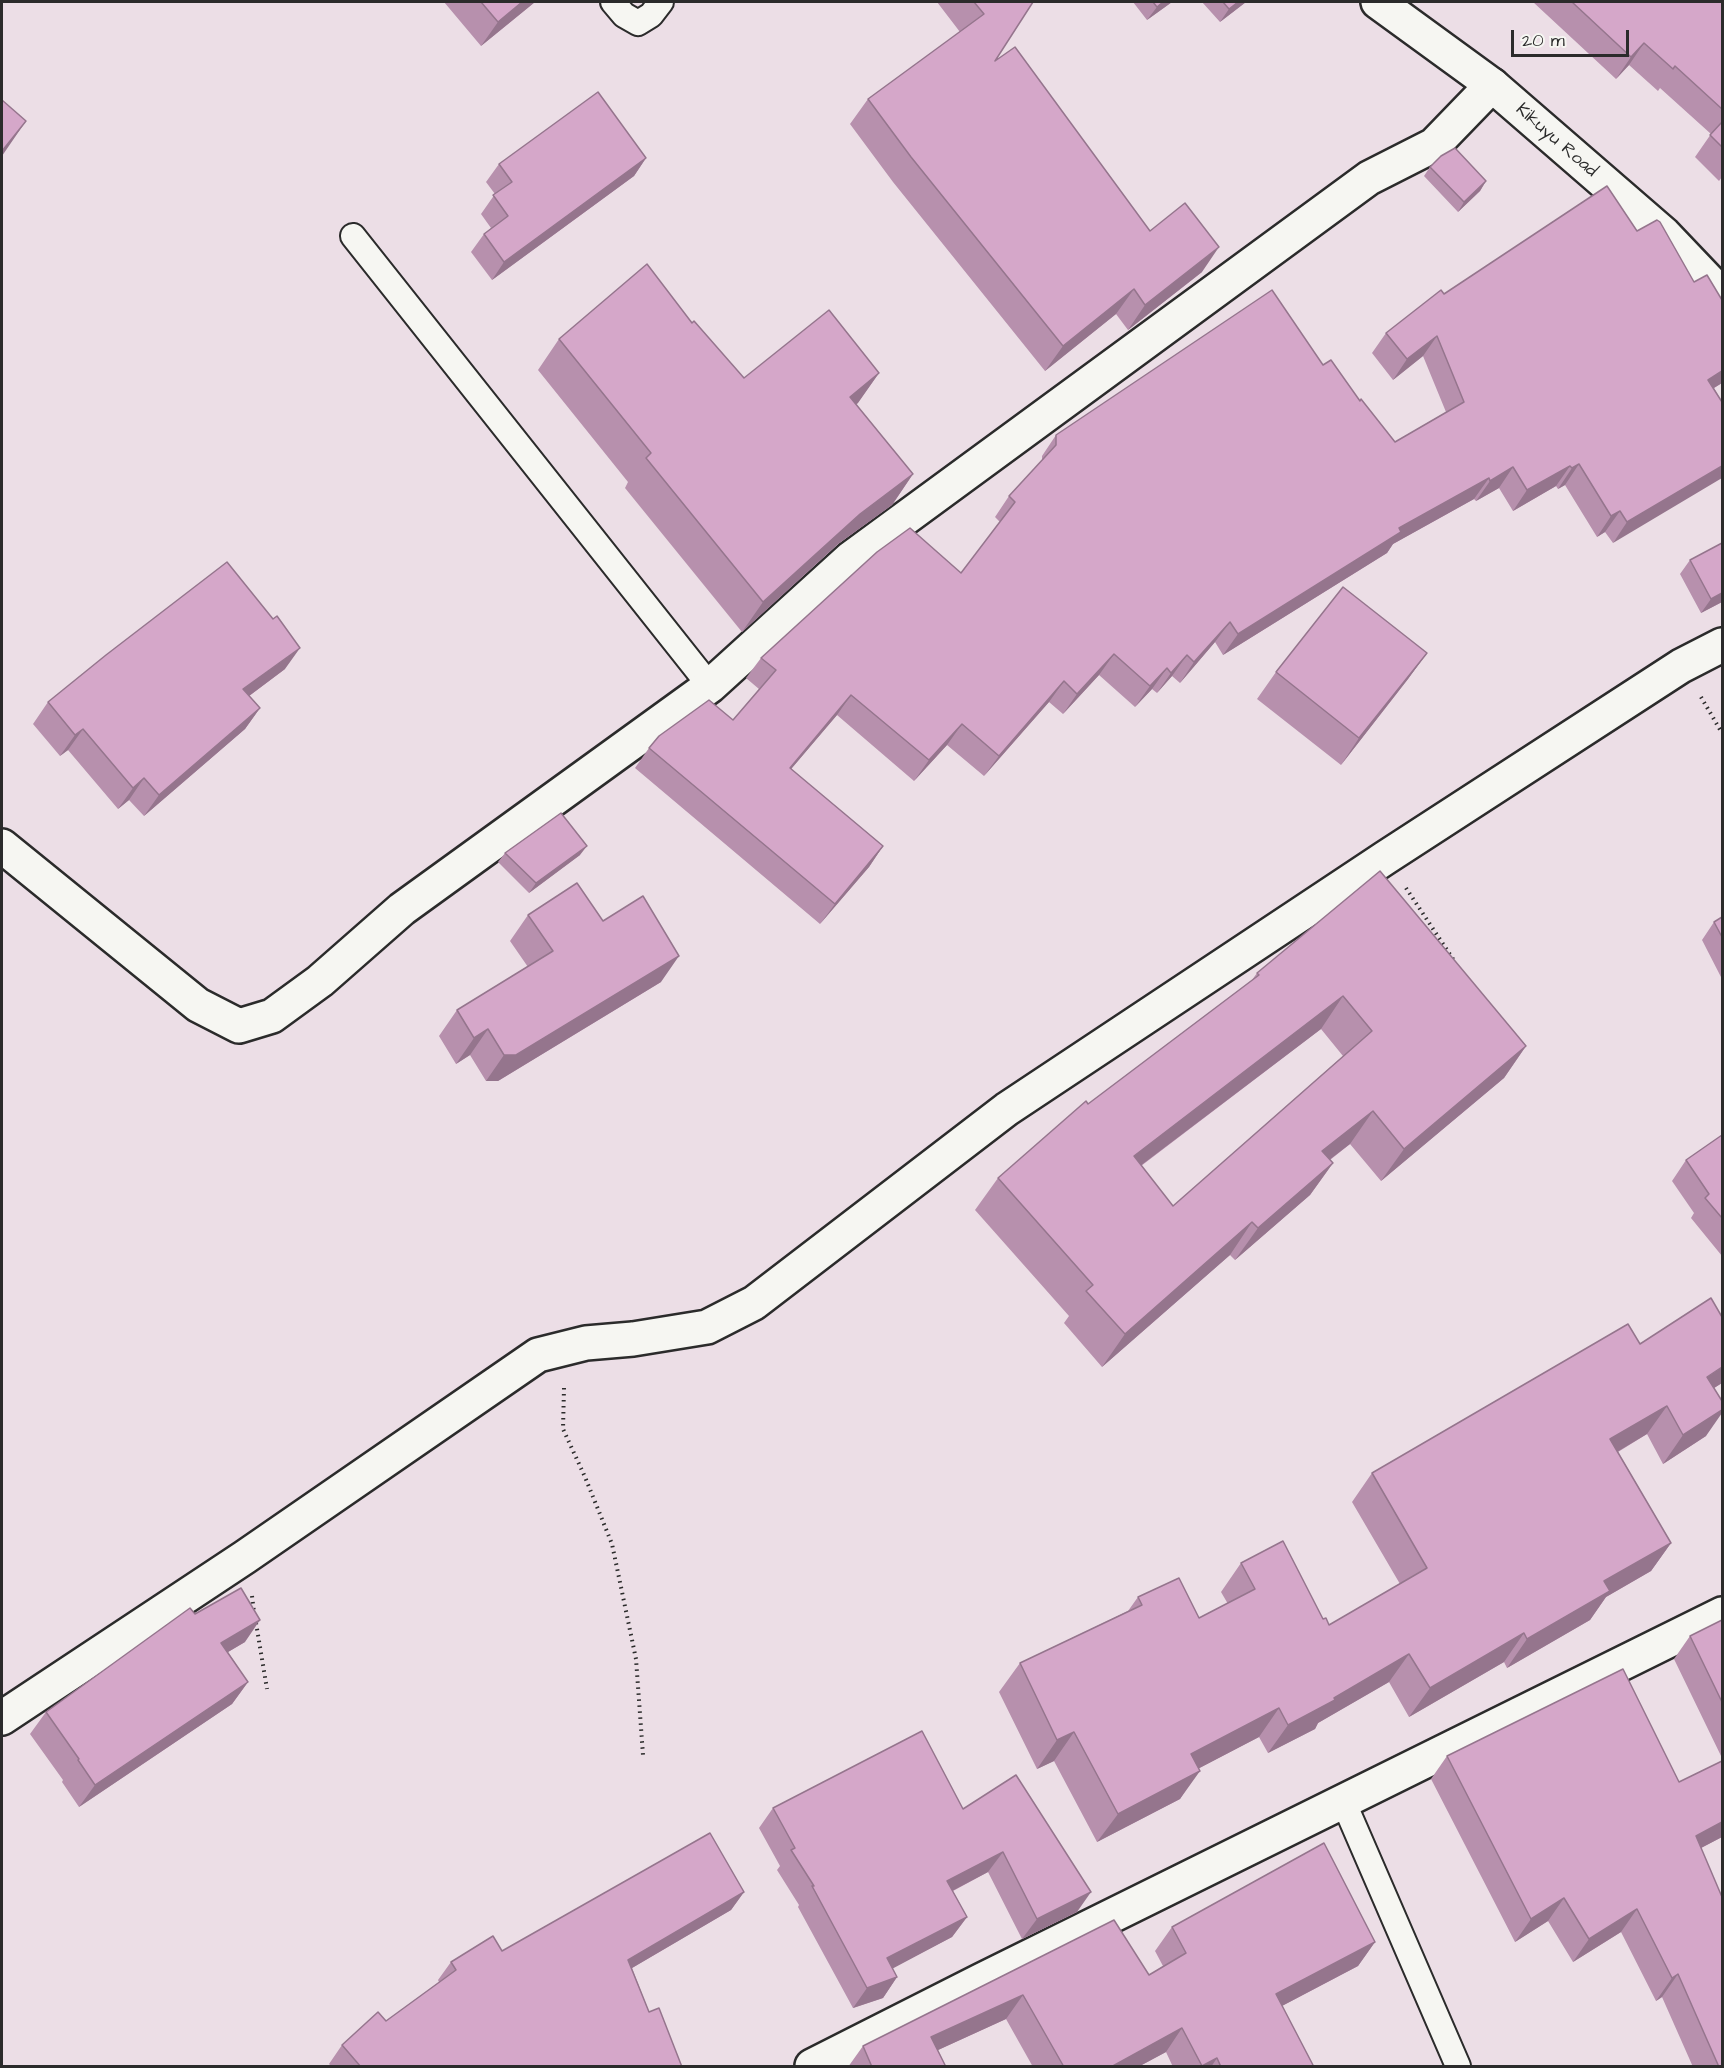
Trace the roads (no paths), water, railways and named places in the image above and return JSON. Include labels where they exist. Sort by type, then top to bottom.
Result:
[{"type":"street","name":"Kikuyu Road","points":[[1378,2],[1492,85],[1664,234],[1722,295]]},
{"type":"street","points":[[2,846],[198,1005],[239,1026],[272,1016],[320,981],[402,909],[710,686],[851,558],[1369,178],[1434,145],[1492,85]]},
{"type":"street","points":[[2,1718],[245,1557],[538,1355],[586,1342],[633,1339],[708,1327],[754,1303],[1007,1109],[1681,666],[1722,645]]},
{"type":"street","points":[[812,2067],[982,1980],[1344,1803],[1722,1614]]},
{"type":"lane","points":[[613,2],[624,15],[638,23],[651,15],[661,2]]},
{"type":"lane","points":[[352,236],[710,686]]},
{"type":"lane","points":[[1344,1803],[1458,2067]]}]
